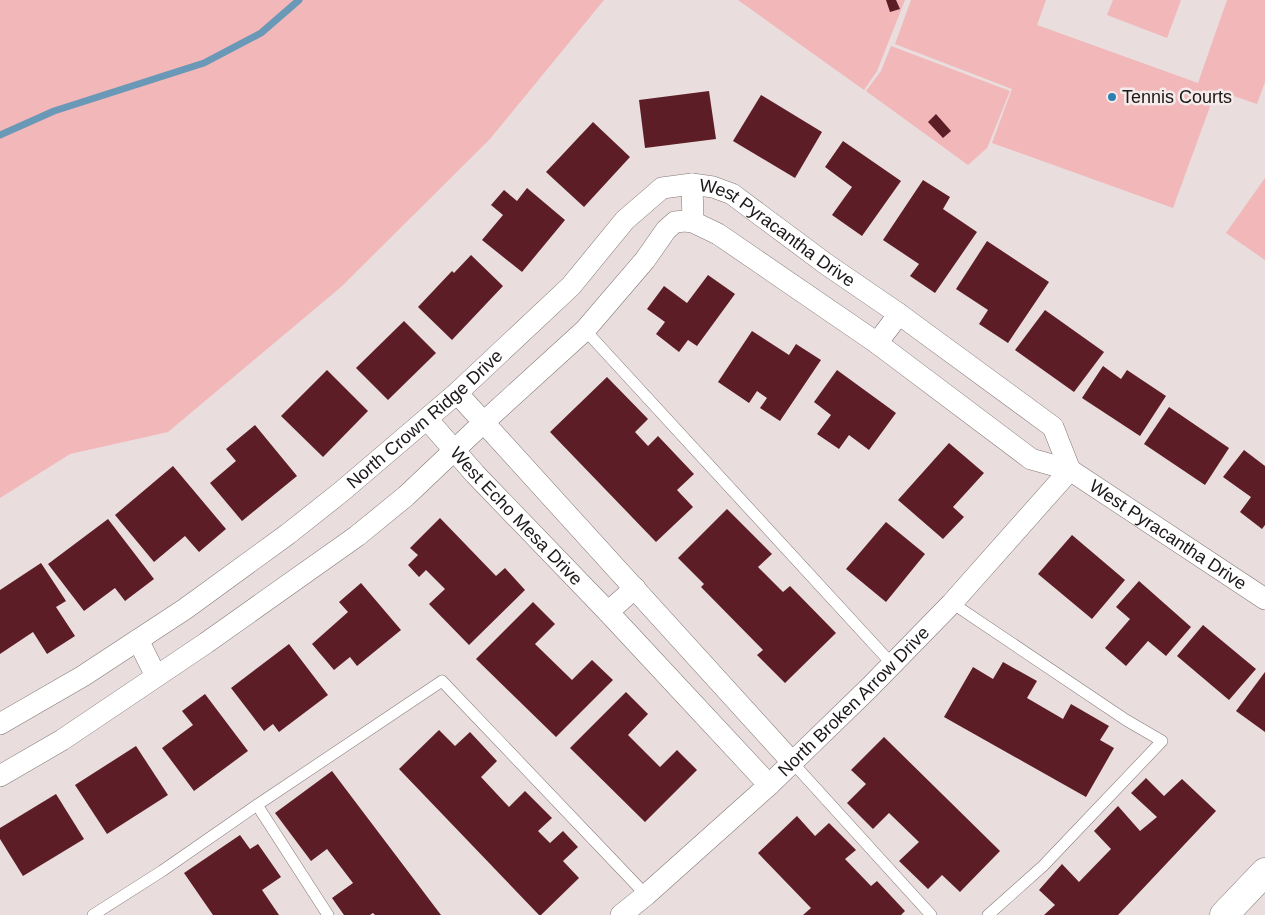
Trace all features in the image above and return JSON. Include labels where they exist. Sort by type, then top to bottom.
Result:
[{"type":"street","name":"West Pyracantha Drive","points":[[1070,470],[1053,427],[732,194],[713,187],[692,184],[693,222],[718,234],[876,343],[1031,459],[1070,470],[1265,599]]},
{"type":"street","name":"North Crown Ridge Drive","points":[[0,724],[83,676],[138,640],[288,534],[341,492],[458,393],[571,286],[625,220],[641,205],[662,188],[692,184]]},
{"type":"street","points":[[0,776],[62,740],[357,536],[406,496],[585,330],[645,260],[666,230],[675,222],[693,222]]},
{"type":"street","points":[[876,343],[899,314]]},
{"type":"street","points":[[458,393],[792,762]]},
{"type":"street","name":"West Echo Mesa Drive","points":[[427,419],[769,785]]},
{"type":"street","name":"North Broken Arrow Drive","points":[[621,915],[769,785],[870,687],[952,603],[1070,470]]},
{"type":"street","points":[[608,612],[636,588]]},
{"type":"street","points":[[138,640],[156,676]]},
{"type":"street","points":[[1224,915],[1262,882]]},
{"type":"lane","points":[[585,330],[892,664]]},
{"type":"lane","points":[[952,603],[1126,720],[1162,741],[1043,866],[988,915]]},
{"type":"lane","points":[[93,915],[162,871],[442,681],[646,895]]},
{"type":"lane","points":[[792,762],[932,915]]},
{"type":"lane","points":[[257,806],[328,915]]},
{"type":"shaded area","points":[[0,0],[604,0],[490,139],[341,287],[168,432],[70,454],[0,498]]},
{"type":"shaded area","points":[[738,0],[905,0],[877,71],[864,90]]},
{"type":"shaded area","name":"Tennis Courts","points":[[911,0],[1046,0],[1037,25],[1198,83],[1227,0],[1265,0],[1265,82],[1257,104],[1216,90],[1173,208],[992,143],[1012,89],[895,44]]},
{"type":"shaded area","points":[[1113,0],[1181,0],[1167,38],[1107,15]]},
{"type":"shaded area","points":[[891,46],[1010,91],[987,148],[968,165],[866,91],[881,71]]},
{"type":"shaded area","points":[[1265,178],[1265,260],[1226,233]]},
{"type":"building","points":[[886,0],[896,0],[900,9],[890,12]]},
{"type":"building","points":[[709,91],[716,139],[645,148],[639,100]]},
{"type":"building","points":[[761,95],[822,132],[795,178],[733,141]]},
{"type":"building","points":[[936,114],[951,131],[943,138],[928,122]]},
{"type":"building","points":[[593,122],[630,157],[584,207],[546,172]]},
{"type":"building","points":[[843,141],[901,181],[862,236],[832,215],[852,187],[825,167]]},
{"type":"building","points":[[923,180],[950,197],[943,209],[977,232],[935,293],[910,276],[919,264],[883,240]]},
{"type":"building","points":[[527,188],[565,220],[522,272],[482,240],[503,215],[491,205],[504,190],[517,201]]},
{"type":"building","points":[[987,241],[1049,282],[1008,343],[979,324],[988,310],[956,289]]},
{"type":"building","points":[[471,255],[503,286],[452,340],[418,307],[452,271],[454,273]]},
{"type":"building","points":[[708,275],[735,294],[697,346],[688,340],[679,352],[656,334],[665,322],[647,309],[664,286],[687,303]]},
{"type":"building","points":[[1045,310],[1104,352],[1074,392],[1015,350]]},
{"type":"building","points":[[404,321],[436,353],[388,400],[356,368]]},
{"type":"building","points":[[752,331],[789,355],[796,344],[821,360],[780,421],[760,408],[767,398],[757,391],[749,403],[718,382]]},
{"type":"building","points":[[1103,366],[1121,379],[1127,370],[1166,396],[1140,436],[1082,398]]},
{"type":"building","points":[[327,370],[368,411],[323,457],[281,416]]},
{"type":"building","points":[[837,370],[896,413],[869,450],[849,435],[839,449],[817,434],[831,415],[814,402]]},
{"type":"building","points":[[607,377],[648,419],[635,432],[648,446],[658,436],[694,474],[677,490],[693,507],[656,542],[550,432]]},
{"type":"building","points":[[1169,407],[1229,448],[1205,485],[1144,444]]},
{"type":"building","points":[[255,425],[297,476],[242,521],[210,483],[236,461],[226,449]]},
{"type":"building","points":[[949,443],[984,473],[953,507],[964,517],[943,539],[898,500]]},
{"type":"building","points":[[1244,450],[1265,466],[1265,525],[1262,529],[1240,512],[1251,497],[1223,477]]},
{"type":"building","points":[[173,466],[226,529],[199,552],[185,536],[154,562],[115,515]]},
{"type":"building","points":[[727,509],[772,554],[758,567],[783,592],[790,586],[836,633],[785,683],[757,655],[763,650],[701,587],[704,584],[678,558]]},
{"type":"building","points":[[440,518],[496,576],[505,568],[525,590],[469,645],[429,604],[445,589],[426,570],[419,577],[408,565],[418,555],[410,548]]},
{"type":"building","points":[[108,519],[154,579],[125,601],[115,588],[84,611],[48,564]]},
{"type":"building","points":[[886,522],[925,554],[886,602],[846,569]]},
{"type":"building","points":[[1072,535],[1125,580],[1092,619],[1038,574]]},
{"type":"building","points":[[41,563],[66,601],[56,607],[75,636],[47,654],[33,632],[0,654],[0,590]]},
{"type":"building","points":[[1139,581],[1191,627],[1166,656],[1148,641],[1126,666],[1105,648],[1130,619],[1116,607]]},
{"type":"building","points":[[361,583],[401,630],[357,666],[350,657],[334,670],[312,644],[348,612],[339,602]]},
{"type":"building","points":[[533,602],[555,624],[535,644],[572,680],[592,660],[613,680],[556,737],[476,659]]},
{"type":"building","points":[[1203,625],[1256,669],[1229,700],[1177,656]]},
{"type":"building","points":[[289,644],[328,695],[279,732],[273,724],[264,731],[231,688]]},
{"type":"building","points":[[1003,662],[1037,681],[1027,698],[1063,719],[1071,704],[1109,726],[1100,740],[1114,748],[1086,797],[944,717],[973,667],[993,679]]},
{"type":"building","points":[[1265,672],[1265,732],[1236,711]]},
{"type":"building","points":[[626,692],[648,714],[628,735],[660,767],[677,750],[697,770],[645,822],[570,748]]},
{"type":"building","points":[[205,694],[248,751],[194,791],[162,748],[193,725],[182,711]]},
{"type":"building","points":[[439,730],[455,746],[470,732],[497,761],[481,777],[509,807],[525,791],[552,818],[538,831],[550,843],[563,831],[578,847],[563,861],[579,878],[541,915],[399,769]]},
{"type":"building","points":[[884,737],[1000,851],[960,892],[942,875],[928,889],[899,861],[919,842],[889,813],[873,829],[847,803],[866,784],[851,770]]},
{"type":"building","points":[[136,746],[168,795],[107,834],[75,785]]},
{"type":"building","points":[[332,771],[441,915],[375,915],[373,913],[370,915],[344,915],[332,898],[353,883],[327,849],[311,861],[275,813]]},
{"type":"building","points":[[1146,778],[1164,796],[1182,779],[1216,811],[1118,915],[1044,915],[1055,905],[1039,890],[1062,864],[1079,882],[1111,849],[1094,831],[1118,806],[1140,831],[1157,817],[1131,793]]},
{"type":"building","points":[[56,794],[84,839],[23,876],[0,839],[0,828]]},
{"type":"building","points":[[797,816],[815,836],[829,823],[856,850],[845,859],[871,886],[877,881],[905,911],[901,915],[803,915],[811,908],[758,853]]},
{"type":"building","points":[[240,835],[250,849],[258,844],[281,877],[262,890],[279,915],[213,915],[184,873]]},
{"type":"waterway","points":[[0,135],[54,111],[204,63],[261,33],[299,0]]},
{"type":"place","name":"Tennis Courts","points":[[1112,97]]}]
